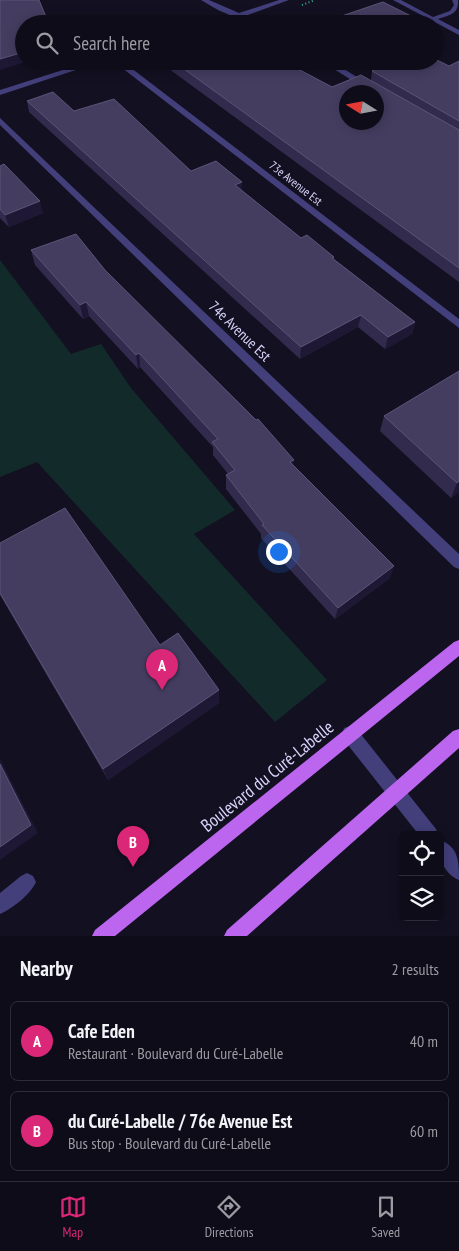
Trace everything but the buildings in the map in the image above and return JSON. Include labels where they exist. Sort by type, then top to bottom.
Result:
[{"type":"main road","name":"Boulevard du Curé-Labelle","points":[[101,936],[459,647]]},
{"type":"main road","points":[[233,936],[459,737]]},
{"type":"street","points":[[204,0],[220,10],[239,15],[286,0]]},
{"type":"street","points":[[396,0],[424,15]]},
{"type":"street","points":[[444,15],[453,12],[458,5],[455,0]]},
{"type":"street","points":[[444,25],[459,33]]},
{"type":"street","points":[[0,93],[71,70]]},
{"type":"street","name":"73e Avenue Est","points":[[129,70],[459,324]]},
{"type":"street","points":[[340,70],[365,85]]},
{"type":"street","name":"74e Avenue Est","points":[[0,120],[459,563]]},
{"type":"street","points":[[350,734],[427,831]]},
{"type":"street","points":[[444,853],[459,871]]},
{"type":"street","points":[[0,905],[27,882]]},
{"type":"green space","points":[[0,260],[71,354],[101,344],[131,388],[235,510],[194,534],[327,680],[275,722],[37,462],[0,477]]},
{"type":"place","name":"Cafe Eden","points":[[162,690]]},
{"type":"place","name":"du Curé-Labelle / 76e Avenue Est","points":[[133,867]]}]
